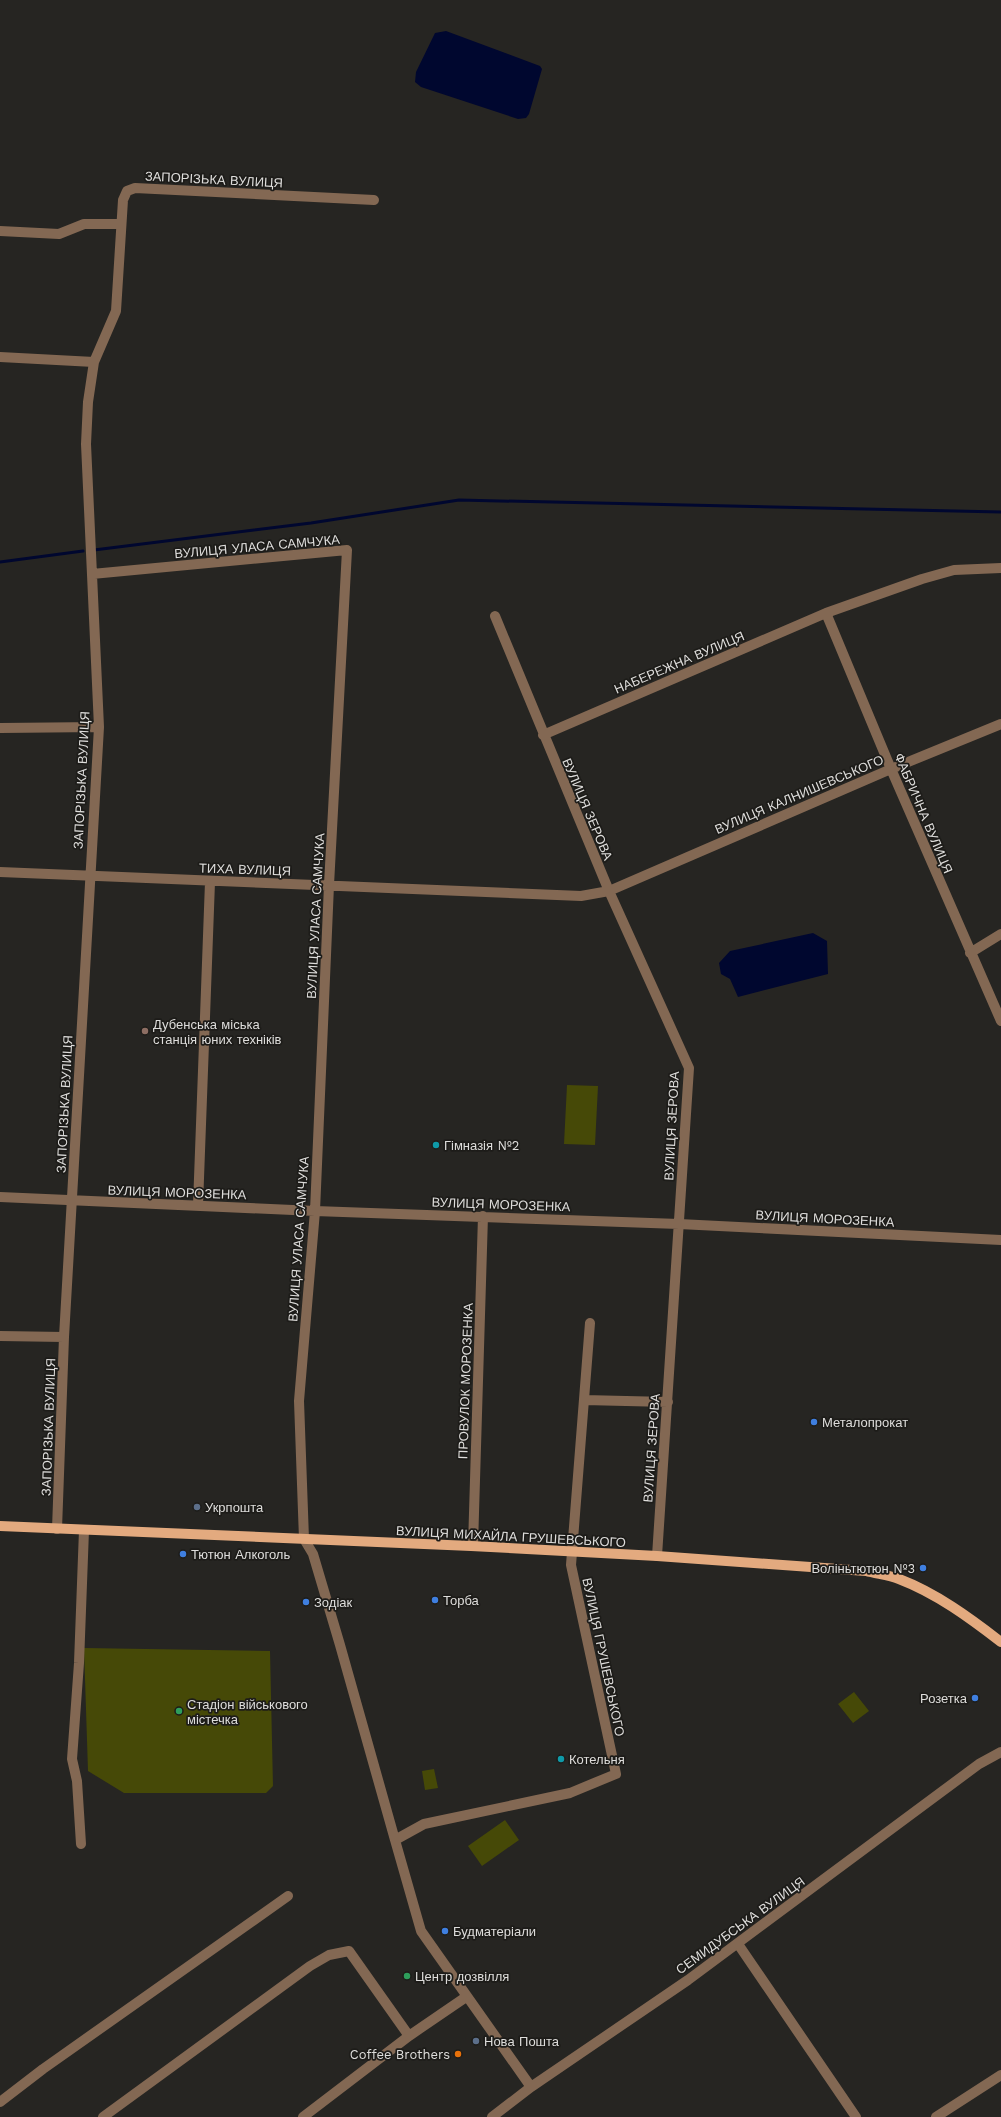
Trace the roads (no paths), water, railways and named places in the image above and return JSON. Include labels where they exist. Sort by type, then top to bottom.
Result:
[{"type":"main road","name":"ВУЛИЦЯ МИХАЙЛА ГРУШЕВСЬКОГО","points":[[0,1526],[474,1546],[657,1556],[866,1571],[898,1578],[921,1589],[953,1608],[1001,1642]]},
{"type":"street","name":"ЗАПОРІЗЬКА ВУЛИЦЯ","points":[[57,1529],[64,1337],[99,727],[86,444],[88,402],[94,362],[116,311],[120,224],[124,195],[127,191],[135,188],[374,200]]},
{"type":"street","points":[[0,231],[59,234],[84,224],[120,224]]},
{"type":"street","points":[[0,357],[94,362]]},
{"type":"street","name":"ВУЛИЦЯ УЛАСА САМЧУКА","points":[[92,574],[347,550],[329,885],[315,1211],[299,1401],[304,1539]]},
{"type":"street","name":"НАБЕРЕЖНА ВУЛИЦЯ","points":[[543,736],[826,613],[922,579],[947,572],[1001,568]]},
{"type":"street","name":"ФАБРИЧНА ВУЛИЦЯ","points":[[826,613],[891,769],[1001,1022]]},
{"type":"street","name":"ВУЛИЦЯ ЗЕРОВА","points":[[495,616],[543,736],[609,891],[689,1068],[657,1556]]},
{"type":"street","name":"ВУЛИЦЯ КАЛНИШЕВСЬКОГО","points":[[609,891],[891,769],[1001,724]]},
{"type":"street","points":[[0,728],[99,727]]},
{"type":"street","name":"ТИХА ВУЛИЦЯ","points":[[0,872],[90,875],[210,882],[329,885],[581,896],[609,891]]},
{"type":"street","points":[[198,1205],[210,882]]},
{"type":"street","points":[[970,953],[1001,934]]},
{"type":"street","name":"ВУЛИЦЯ МОРОЗЕНКА","points":[[0,1197],[315,1211],[679,1224],[1001,1240]]},
{"type":"street","name":"ПРОВУЛОК МОРОЗЕНКА","points":[[474,1546],[483,1216]]},
{"type":"street","points":[[571,1552],[590,1323]]},
{"type":"street","points":[[0,1336],[64,1337]]},
{"type":"street","points":[[584,1400],[668,1402]]},
{"type":"street","points":[[81,1844],[77,1781],[72,1759],[79,1663],[84,1530]]},
{"type":"street","points":[[304,1539],[313,1554],[421,1931],[466,1997],[531,2087]]},
{"type":"street","name":"ВУЛИЦЯ ГРУШЕВСЬКОГО","points":[[395,1840],[424,1824],[570,1793],[616,1774],[571,1565],[571,1552]]},
{"type":"street","name":"СЕМИДУБСЬКА ВУЛИЦЯ","points":[[492,2117],[531,2087],[738,1944],[979,1764],[1001,1752]]},
{"type":"street","points":[[0,2102],[43,2069],[288,1896]]},
{"type":"street","points":[[738,1944],[856,2117]]},
{"type":"street","points":[[103,2117],[310,1966],[329,1955],[349,1951],[410,2036]]},
{"type":"street","points":[[303,2117],[410,2036],[466,1997]]},
{"type":"street","points":[[936,2117],[1001,2075]]},
{"type":"water","points":[[446,31],[540,66],[542,69],[529,114],[526,118],[518,119],[421,87],[415,82],[416,72],[435,33]]},
{"type":"water","points":[[813,933],[827,941],[828,974],[738,997],[730,979],[721,974],[719,963],[730,951]]},
{"type":"waterway","points":[[94,550],[311,523],[459,500],[1001,512]]},
{"type":"waterway","points":[[0,562],[83,551]]},
{"type":"place","name":"Дубенська міська станція юних техніків","points":[[145,1031]]},
{"type":"place","name":"Гімназія №2","points":[[436,1145]]},
{"type":"place","name":"Металопрокат","points":[[814,1422]]},
{"type":"place","name":"Укрпошта","points":[[197,1507]]},
{"type":"place","name":"Тютюн Алкоголь","points":[[183,1554]]},
{"type":"place","name":"Воліньтютюн №3","points":[[923,1568]]},
{"type":"place","name":"Торба","points":[[435,1600]]},
{"type":"place","name":"Зодіак","points":[[306,1602]]},
{"type":"place","name":"Розетка","points":[[975,1698]]},
{"type":"place","name":"Стадіон військового містечка","points":[[179,1711]]},
{"type":"place","name":"Котельня","points":[[561,1759]]},
{"type":"place","name":"Будматеріали","points":[[445,1931]]},
{"type":"place","name":"Центр дозвілля","points":[[407,1976]]},
{"type":"place","name":"Нова Пошта","points":[[476,2041]]},
{"type":"place","name":"Coffee Brothers","points":[[458,2054]]}]
